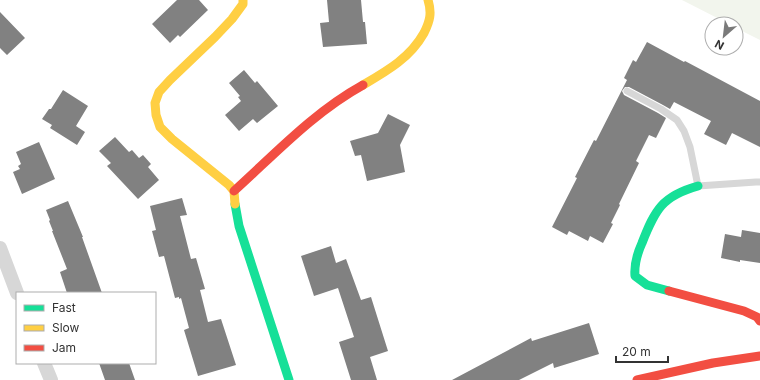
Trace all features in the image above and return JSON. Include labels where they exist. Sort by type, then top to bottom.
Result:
[{"type":"street","points":[[243,0],[243,4],[232,19],[170,80],[159,92],[154,103],[160,127],[172,140],[229,185],[234,191],[234,201],[239,226],[289,380]]},
{"type":"street","points":[[234,191],[298,132],[327,109],[396,65],[409,54],[421,39],[427,27],[431,11],[428,0]]},
{"type":"street","points":[[698,186],[677,193],[666,200],[650,221],[636,258],[634,271],[635,276],[648,285],[744,311],[757,317],[760,321]]},
{"type":"street","points":[[0,248],[17,292]]},
{"type":"street","points":[[637,380],[690,367],[760,356]]},
{"type":"street","points":[[44,364],[51,380]]},
{"type":"lane","points":[[627,91],[661,109],[677,120],[684,131],[690,147],[698,186],[760,182]]},
{"type":"shaded area","points":[[682,0],[760,0],[760,40],[744,32],[744,16],[713,16]]},
{"type":"building","points":[[177,0],[199,0],[208,10],[180,37],[178,35],[170,43],[152,24]]},
{"type":"building","points":[[327,0],[361,0],[367,44],[323,47],[320,23],[329,22]]},
{"type":"building","points":[[0,12],[25,38],[7,55],[0,48]]},
{"type":"building","points":[[647,42],[760,101],[760,147],[732,133],[726,145],[704,134],[711,121],[674,102],[670,109],[629,87],[625,87],[622,91],[624,95],[666,118],[656,138],[649,135],[636,161],[639,163],[619,204],[620,205],[611,223],[613,224],[603,243],[590,236],[588,241],[569,231],[567,235],[552,227],[577,178],[575,177],[594,140],[596,141],[627,80],[624,78],[633,60],[636,62]]},
{"type":"building","points":[[244,70],[255,83],[257,81],[278,106],[257,123],[253,119],[239,131],[225,115],[241,101],[238,97],[240,96],[229,83]]},
{"type":"building","points":[[63,90],[88,106],[76,126],[85,132],[77,145],[50,128],[52,125],[42,119],[49,109],[51,109]]},
{"type":"building","points":[[388,114],[410,125],[400,145],[405,172],[367,181],[361,155],[355,156],[350,141],[378,133]]},
{"type":"building","points":[[115,137],[129,152],[132,150],[139,158],[143,155],[151,164],[148,167],[159,180],[138,199],[107,166],[111,163],[99,151]]},
{"type":"building","points":[[39,142],[55,179],[22,194],[13,172],[20,169],[18,166],[21,164],[16,152]]},
{"type":"building","points":[[182,198],[187,215],[180,216],[191,259],[196,258],[205,289],[200,290],[208,322],[221,319],[236,365],[198,376],[184,330],[189,328],[181,298],[175,298],[164,256],[159,257],[152,231],[156,230],[150,206]]},
{"type":"building","points":[[68,201],[83,237],[102,292],[67,292],[60,272],[67,269],[52,231],[46,210]]},
{"type":"building","points":[[742,230],[760,233],[760,263],[740,260],[740,262],[721,258],[725,234],[741,237]]},
{"type":"building","points":[[331,246],[336,263],[346,259],[361,300],[371,297],[388,351],[370,357],[377,380],[351,380],[339,342],[354,337],[338,288],[314,296],[301,256]]},
{"type":"building","points":[[589,323],[599,354],[554,368],[553,363],[519,380],[452,380],[531,338],[532,341]]},
{"type":"building","points":[[99,364],[129,364],[135,380],[105,380]]},
{"type":"traffic: fast","points":[[669,291],[647,285],[635,276],[635,263],[637,255],[651,222],[661,206],[676,194],[698,186]]},
{"type":"traffic: fast","points":[[235,204],[239,226],[289,380]]},
{"type":"traffic: slow","points":[[235,204],[234,191],[229,185],[172,139],[160,127],[156,115],[155,103],[159,92],[232,19],[243,4],[243,0]]},
{"type":"traffic: slow","points":[[363,85],[397,63],[412,50],[428,25],[430,13],[428,0]]},
{"type":"traffic: jam","points":[[234,191],[311,121],[345,96],[363,85]]},
{"type":"traffic: jam","points":[[669,291],[744,311],[757,317],[760,321]]},
{"type":"traffic: jam","points":[[637,380],[713,363],[760,356]]}]
